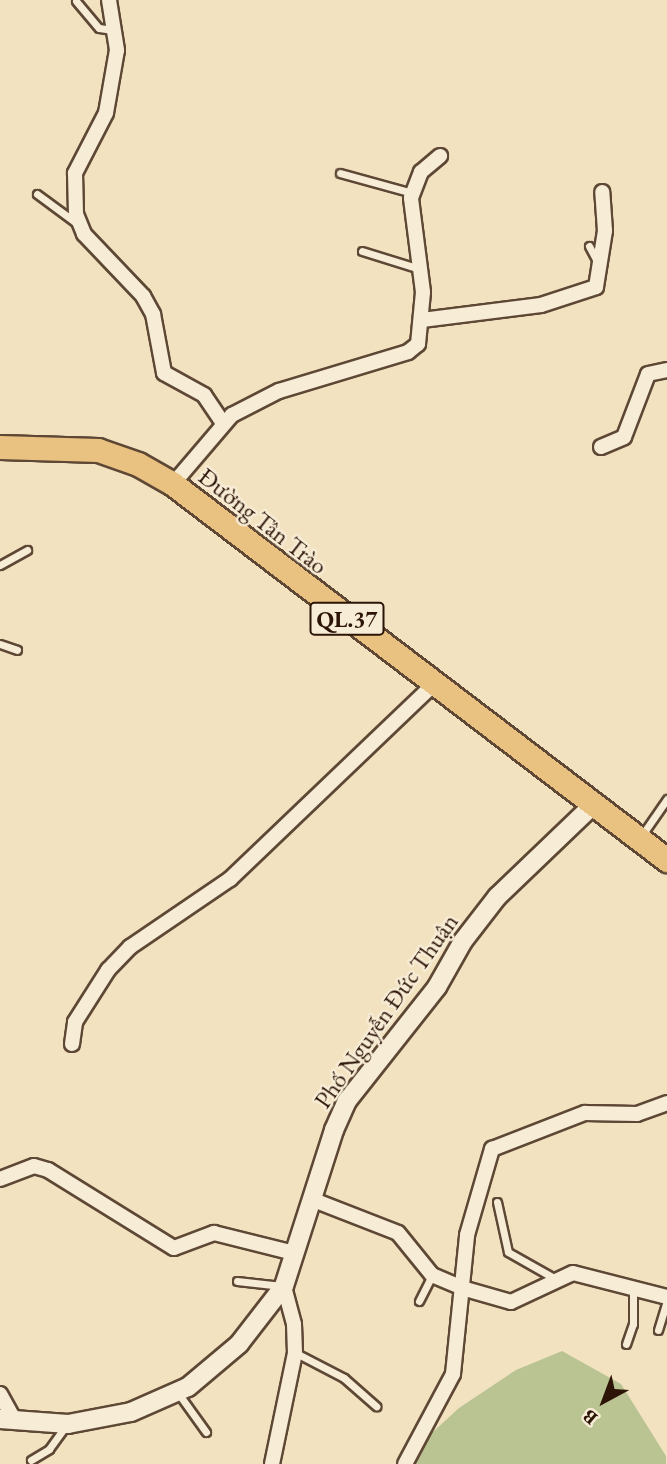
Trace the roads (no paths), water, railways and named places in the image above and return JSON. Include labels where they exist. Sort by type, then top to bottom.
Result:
[{"type":"highway","name":"Đường Tân Trào","points":[[0,447],[98,450],[138,464],[173,484],[433,685],[667,860]]},
{"type":"street","points":[[109,0],[117,31],[106,113],[75,173],[79,224],[153,314],[164,373],[204,395],[222,422]]},
{"type":"street","points":[[173,484],[222,422],[279,391],[408,352],[418,344],[422,320],[420,269],[410,208],[412,193],[421,172],[440,156]]},
{"type":"street","points":[[422,320],[570,298],[596,287],[601,270],[602,191]]},
{"type":"street","points":[[601,447],[624,437],[648,374],[667,370]]},
{"type":"street","points":[[72,1044],[75,1022],[88,996],[130,947],[229,879],[433,685]]},
{"type":"street","name":"Phố Nguyễn Đức Thuận","points":[[7,1418],[68,1424],[131,1412],[177,1393],[239,1345],[284,1286],[311,1199],[348,1101],[437,987],[463,941],[497,897],[593,805]]},
{"type":"street","points":[[405,1464],[453,1374],[467,1235],[492,1149],[585,1113],[637,1114],[667,1102]]},
{"type":"street","points":[[0,1179],[34,1166],[48,1170],[174,1248],[214,1233],[293,1253]]},
{"type":"street","points":[[311,1199],[398,1233],[432,1275],[462,1288],[511,1301],[532,1295],[554,1278],[573,1273],[633,1292],[667,1299]]},
{"type":"street","points":[[272,1464],[295,1353],[284,1286]]},
{"type":"street","points":[[0,1394],[7,1418]]},
{"type":"lane","points":[[76,1],[99,28],[117,31]]},
{"type":"lane","points":[[340,173],[412,193]]},
{"type":"lane","points":[[37,194],[79,224]]},
{"type":"lane","points":[[589,246],[601,270]]},
{"type":"lane","points":[[362,251],[420,269]]},
{"type":"lane","points":[[0,565],[27,550]]},
{"type":"lane","points":[[0,644],[17,650]]},
{"type":"lane","points":[[639,839],[667,799]]},
{"type":"lane","points":[[497,1202],[508,1252],[554,1278]]},
{"type":"lane","points":[[419,1301],[432,1275]]},
{"type":"lane","points":[[237,1281],[284,1286]]},
{"type":"lane","points":[[626,1344],[633,1324],[633,1292]]},
{"type":"lane","points":[[658,1330],[667,1299]]},
{"type":"lane","points":[[295,1353],[344,1378],[376,1406]]},
{"type":"lane","points":[[177,1393],[206,1432]]},
{"type":"lane","points":[[30,1460],[49,1449],[68,1424]]}]
